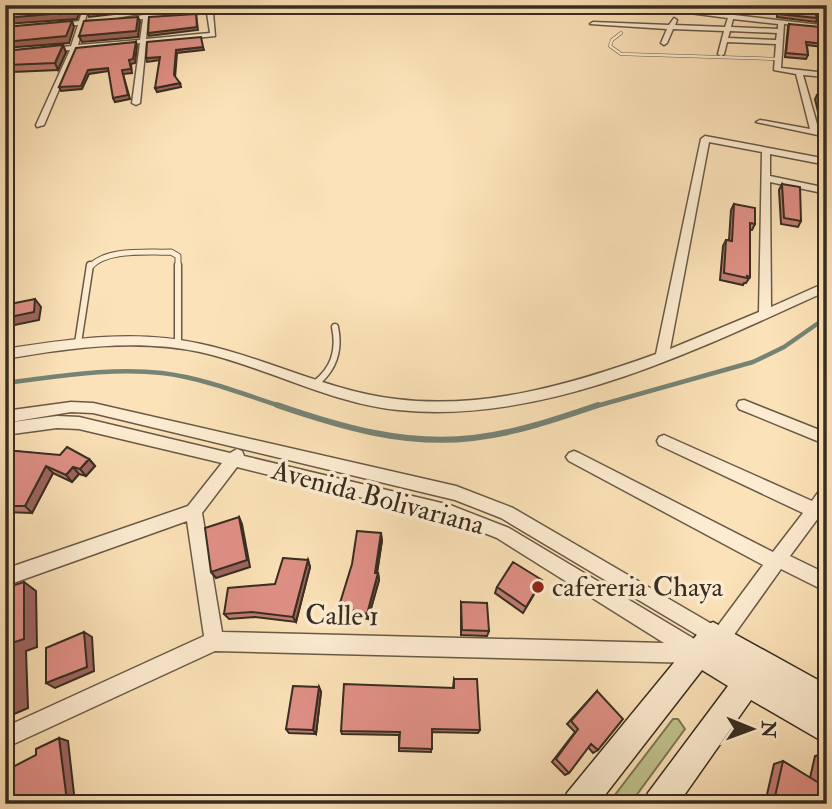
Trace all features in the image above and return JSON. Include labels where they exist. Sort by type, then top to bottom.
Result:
[{"type":"street","points":[[136,103],[147,5]]},
{"type":"street","points":[[721,54],[734,5]]},
{"type":"street","points":[[814,5],[826,29]]},
{"type":"street","points":[[40,125],[74,47],[87,6]]},
{"type":"street","points":[[44,26],[259,7]]},
{"type":"street","points":[[664,43],[678,8],[826,29]]},
{"type":"street","points":[[33,51],[213,35],[210,12]]},
{"type":"street","points":[[781,22],[777,70],[827,75]]},
{"type":"street","points":[[593,24],[780,31]]},
{"type":"street","points":[[725,40],[779,42]]},
{"type":"street","points":[[799,72],[815,133]]},
{"type":"street","points":[[760,122],[827,135]]},
{"type":"street","points":[[662,356],[705,139],[827,162]]},
{"type":"street","points":[[765,314],[766,150]]},
{"type":"street","points":[[766,178],[827,191]]},
{"type":"street","points":[[5,354],[78,344],[129,341],[178,345],[233,357],[315,384],[396,405],[451,407],[543,393],[602,377],[662,356],[827,286]]},
{"type":"street","points":[[744,405],[827,439]]},
{"type":"street","name":"Avenida Bolivariana","points":[[5,417],[71,407],[93,408],[456,493],[490,504],[710,642],[754,672],[827,730]]},
{"type":"street","name":"Avenida Bolivariana","points":[[5,429],[57,422],[79,423],[450,512],[484,524],[710,642]]},
{"type":"street","points":[[664,441],[814,510]]},
{"type":"street","points":[[5,578],[194,512],[246,443]]},
{"type":"street","points":[[574,457],[777,561],[827,583]]},
{"type":"street","points":[[578,804],[777,561],[827,493]]},
{"type":"street","points":[[194,512],[214,641]]},
{"type":"street","name":"Calle 1","points":[[5,738],[214,641],[710,642]]},
{"type":"street","points":[[659,804],[754,672]]},
{"type":"street","name":"Avenida Bolivariana","points":[[754,672],[827,701]]},
{"type":"lane","points":[[621,33],[612,40],[610,46],[621,54],[778,59]]},
{"type":"lane","points":[[78,344],[90,265],[109,257],[171,252],[178,256],[178,345]]},
{"type":"lane","points":[[315,384],[325,377],[334,362],[338,348],[335,327]]},
{"type":"green space","points":[[673,719],[678,719],[685,729],[630,804],[608,804]]},
{"type":"building","points":[[21,5],[59,5],[58,8],[77,6],[75,12],[5,18],[5,12],[15,11]]},
{"type":"building","points":[[131,5],[130,8],[87,12],[89,6]]},
{"type":"building","points":[[182,5],[151,8],[151,6]]},
{"type":"building","points":[[779,5],[812,5],[817,18],[778,14]]},
{"type":"building","points":[[196,14],[197,27],[148,33],[149,17]]},
{"type":"building","points":[[138,17],[136,31],[79,36],[84,21]]},
{"type":"building","points":[[72,21],[66,36],[5,42],[5,27]]},
{"type":"building","points":[[789,24],[820,27],[824,44],[806,42],[808,55],[786,53]]},
{"type":"building","points":[[201,37],[203,47],[176,50],[174,75],[180,83],[155,88],[160,57],[146,58],[147,42]]},
{"type":"building","points":[[136,42],[133,59],[129,60],[131,69],[122,70],[128,95],[113,98],[108,68],[88,70],[81,86],[59,87],[76,48]]},
{"type":"building","points":[[63,45],[55,63],[8,65],[5,70],[5,51]]},
{"type":"building","points":[[817,95],[827,96],[827,113],[821,113]]},
{"type":"building","points":[[782,184],[800,187],[801,221],[784,218]]},
{"type":"building","points":[[734,204],[755,208],[755,224],[750,223],[750,277],[747,278],[724,273],[726,240],[732,241]]},
{"type":"building","points":[[35,299],[34,312],[5,318],[5,305]]},
{"type":"building","points":[[67,447],[89,459],[80,469],[73,467],[66,475],[46,466],[25,506],[5,506],[5,450],[60,455]]},
{"type":"building","points":[[239,517],[247,560],[211,572],[205,528]]},
{"type":"building","points":[[357,531],[381,533],[375,573],[378,573],[367,614],[351,610],[351,605],[340,603],[352,564]]},
{"type":"building","points":[[283,558],[308,560],[293,617],[252,612],[224,614],[228,588],[275,584]]},
{"type":"building","points":[[513,562],[542,580],[526,607],[497,587]]},
{"type":"building","points":[[24,582],[24,639],[12,643],[13,702],[5,705],[5,588]]},
{"type":"building","points":[[461,602],[487,603],[489,631],[462,630]]},
{"type":"building","points":[[84,632],[87,667],[46,683],[46,648]]},
{"type":"building","points":[[454,679],[477,679],[480,730],[432,729],[432,749],[399,748],[400,732],[341,731],[344,684],[454,688]]},
{"type":"building","points":[[293,686],[319,687],[313,730],[286,729]]},
{"type":"building","points":[[597,691],[623,719],[598,750],[591,744],[569,773],[556,759],[578,729],[571,721]]},
{"type":"building","points":[[59,738],[67,801],[61,804],[5,803],[5,771],[36,755],[36,749]]},
{"type":"building","points":[[825,753],[827,804],[777,804],[774,801],[783,761],[819,783]]},
{"type":"waterway","points":[[593,407],[753,362],[784,347],[827,317]]},
{"type":"waterway","points":[[5,383],[103,372],[142,371],[177,375],[283,407]]},
{"type":"waterway","points":[[277,405],[283,407]]},
{"type":"waterway","points":[[283,407],[374,433],[448,440],[505,433],[598,405]]},
{"type":"place","name":"cafereria Chaya","points":[[538,587]]}]
